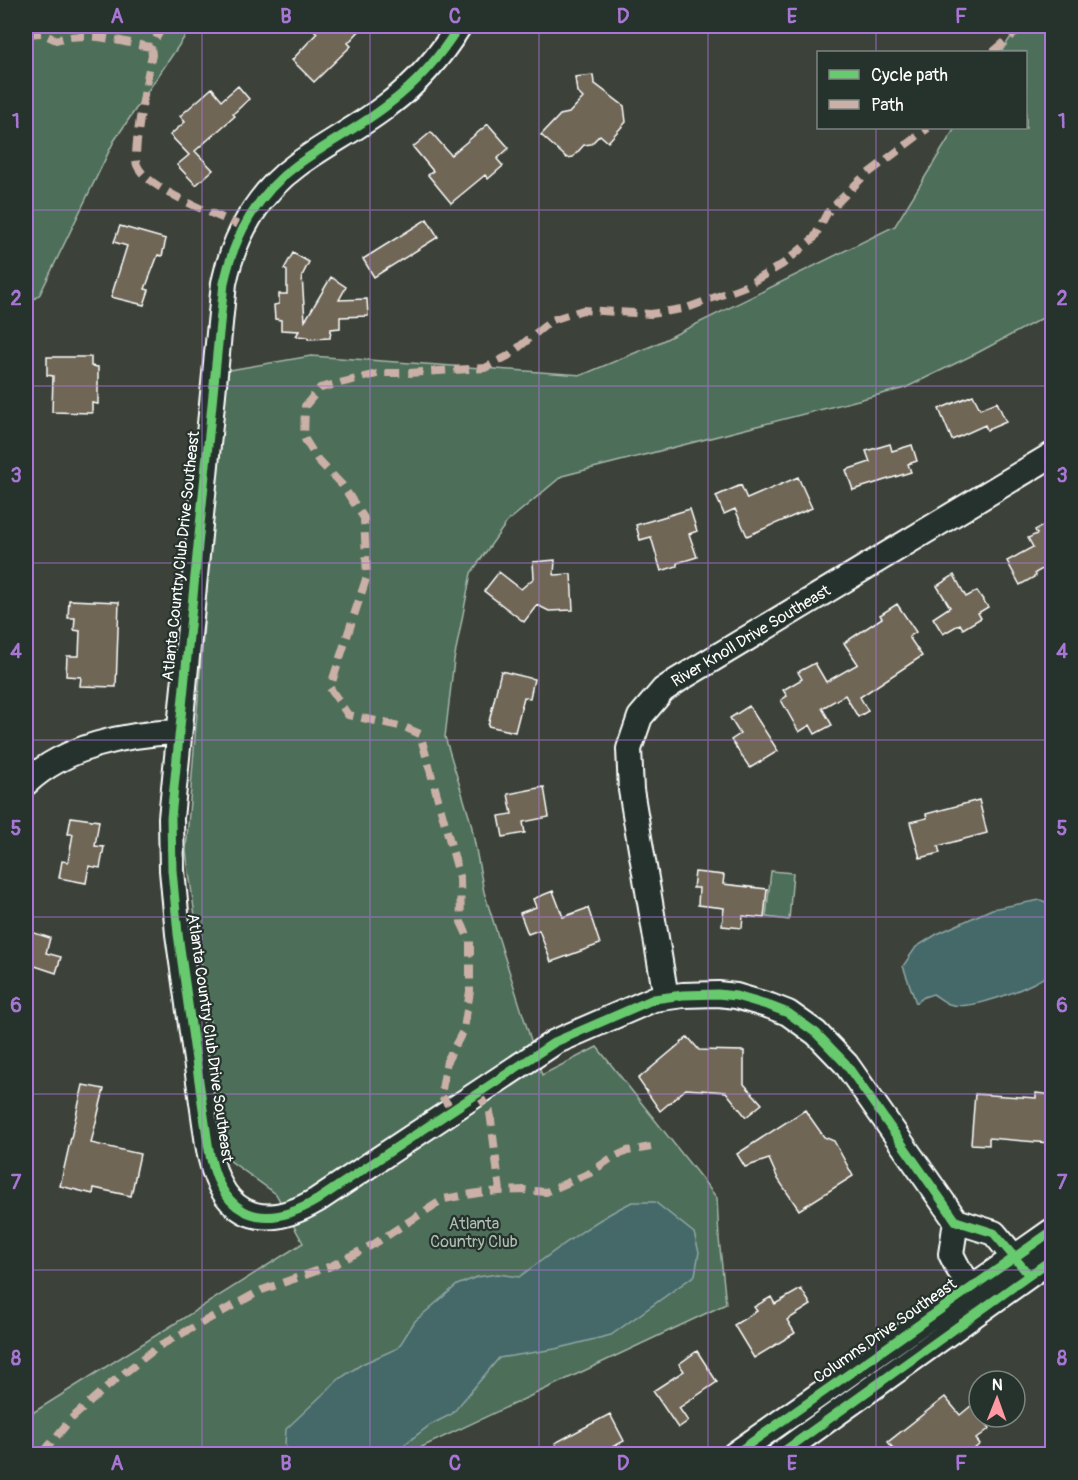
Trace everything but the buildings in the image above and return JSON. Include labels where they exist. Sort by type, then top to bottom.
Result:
[{"type":"street","name":"Atlanta Country Club Drive Southeast","points":[[459,26],[449,42],[418,78],[389,105],[297,165],[281,178],[255,208],[243,227],[232,252],[224,283],[172,789],[171,847],[184,978],[209,1155],[216,1176],[228,1198],[242,1209],[261,1217],[298,1211],[545,1047],[642,1003],[666,997],[700,993],[736,996],[770,1006],[805,1024],[832,1048],[846,1064],[956,1221]]},
{"type":"street","name":"River Knoll Drive Southeast","points":[[666,997],[631,790],[630,749],[640,717],[663,690],[678,680],[1053,455]]},
{"type":"street","points":[[26,783],[58,760],[84,749],[149,733],[178,732]]},
{"type":"street","points":[[978,1298],[951,1254],[956,1221],[994,1233],[1022,1266]]},
{"type":"street","name":"Columns Drive Southeast","points":[[780,1455],[978,1298],[1022,1266],[1053,1231]]},
{"type":"street","name":"Columns Drive Southeast","points":[[1022,1266],[1053,1259]]},
{"type":"street","name":"Columns Drive Southeast","points":[[735,1455],[978,1298]]},
{"type":"green space","points":[[26,26],[192,26],[114,141],[40,294],[26,306]]},
{"type":"green space","name":"Atlanta Country Club","points":[[1018,26],[1052,26],[1052,313],[905,388],[562,476],[507,522],[471,573],[454,660],[445,737],[471,823],[484,892],[542,1075],[597,1047],[717,1198],[726,1304],[407,1454],[26,1454],[26,1417],[303,1243],[276,1194],[229,1160],[186,851],[224,371],[311,356],[582,375],[654,345],[895,226],[954,129],[1027,129],[1027,51],[1002,51]]},
{"type":"green space","points":[[771,871],[793,873],[789,920],[766,917]]},
{"type":"water","points":[[1040,900],[1052,904],[1052,972],[1032,984],[987,1001],[972,1004],[949,1004],[933,994],[916,1003],[903,966],[916,947],[937,934],[992,909]]},
{"type":"water","points":[[632,1202],[655,1202],[694,1233],[699,1252],[695,1275],[611,1335],[555,1349],[499,1358],[452,1414],[430,1425],[392,1454],[289,1454],[285,1444],[286,1429],[339,1379],[362,1364],[398,1348],[415,1321],[457,1285],[477,1277],[498,1274],[519,1277],[588,1227]]},
{"type":"marked path","points":[[26,34],[41,33],[56,40],[68,37],[92,37],[151,47],[163,26]]},
{"type":"marked path","points":[[994,51],[1023,26]]},
{"type":"marked path","points":[[151,47],[152,55],[138,129],[137,165],[143,174],[168,192],[243,227]]},
{"type":"marked path","points":[[451,1109],[441,1095],[447,1061],[464,1029],[470,991],[470,941],[461,922],[460,878],[420,734],[404,727],[348,715],[330,688],[367,576],[364,518],[342,485],[318,460],[304,438],[305,406],[320,388],[381,373],[485,368],[508,356],[552,320],[583,310],[651,314],[687,308],[745,286],[783,264],[814,238],[827,213],[862,178],[927,129]]},
{"type":"marked path","points":[[477,1092],[490,1112],[500,1191],[546,1192],[590,1173],[610,1159],[627,1151],[651,1147]]},
{"type":"marked path","points":[[42,1454],[71,1419],[109,1385],[159,1346],[262,1290],[331,1266],[374,1244],[444,1199],[500,1191]]},
{"type":"cycle path","points":[[459,26],[428,68],[399,96],[367,120],[297,165],[283,176],[259,202],[241,232],[224,283],[171,818],[172,870],[178,934],[208,1144],[213,1167],[221,1186],[231,1201],[243,1211],[258,1216],[276,1216],[295,1211],[317,1200],[555,1042],[654,999],[718,994],[736,996],[788,1013],[816,1033],[846,1064],[956,1221],[994,1233],[1029,1275]]},
{"type":"cycle path","points":[[735,1454],[1052,1231]]},
{"type":"cycle path","points":[[780,1454],[1052,1259]]}]
